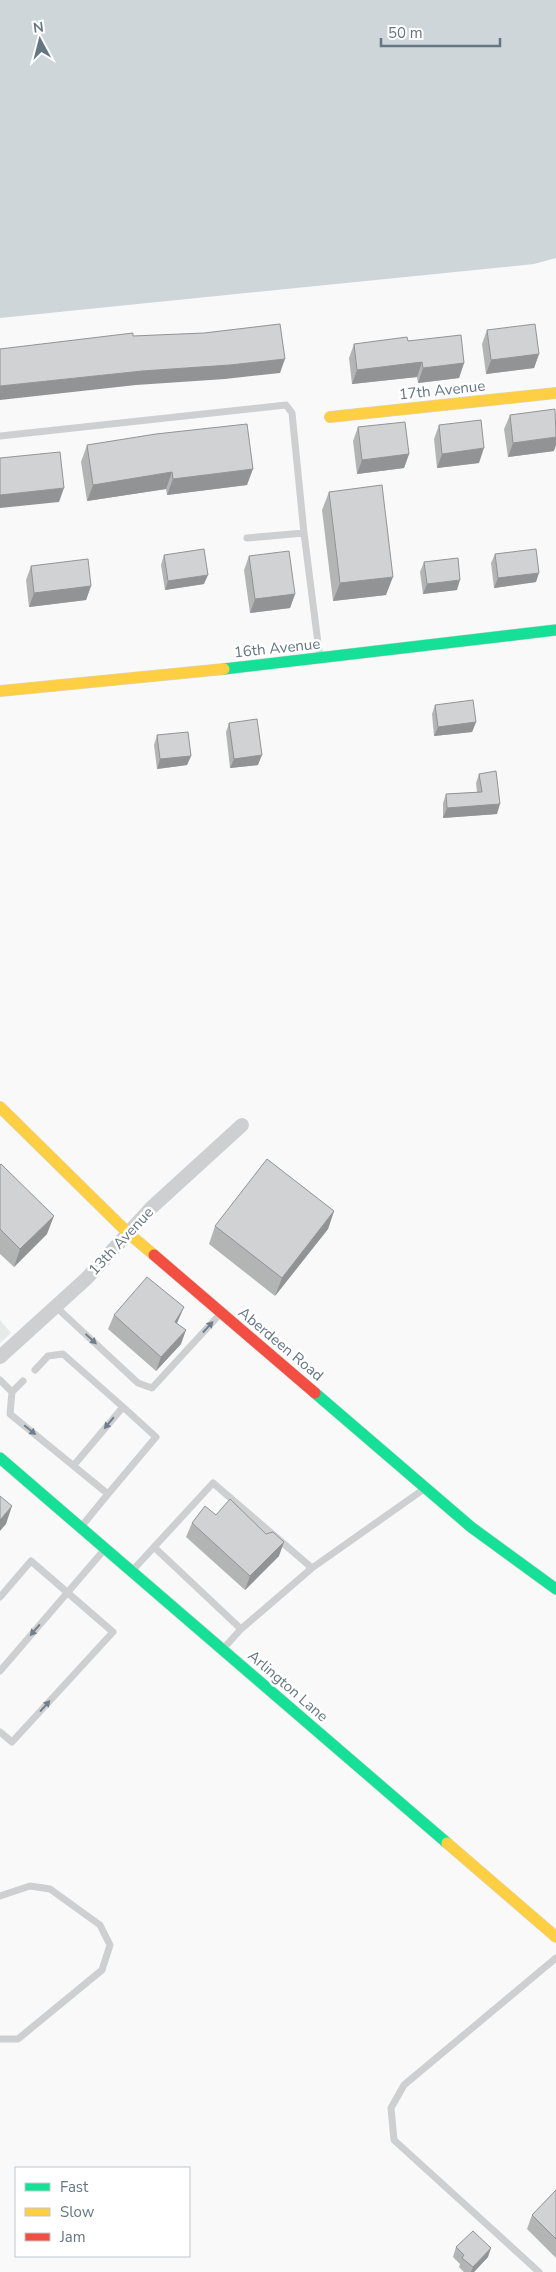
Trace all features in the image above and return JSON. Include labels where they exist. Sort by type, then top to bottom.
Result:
[{"type":"street","name":"17th Avenue","points":[[330,417],[556,393]]},
{"type":"street","name":"16th Avenue","points":[[0,691],[320,659],[556,630]]},
{"type":"street","name":"Aberdeen Road","points":[[0,1107],[128,1233],[424,1489],[486,1539],[556,1589]]},
{"type":"street","name":"13th Avenue","points":[[2,1351],[87,1278],[151,1208],[242,1125]]},
{"type":"street","name":"Arlington Lane","points":[[0,1458],[556,1936]]},
{"type":"lane","points":[[0,436],[286,405],[292,413],[304,532],[320,659]]},
{"type":"lane","points":[[247,538],[304,532]]},
{"type":"lane","points":[[55,1306],[138,1383],[152,1388],[221,1313]]},
{"type":"lane","points":[[35,1370],[48,1356],[62,1354],[156,1437],[80,1528]]},
{"type":"lane","points":[[0,1380],[12,1392]]},
{"type":"lane","points":[[23,1381],[12,1392],[10,1414],[108,1494]]},
{"type":"lane","points":[[74,1465],[123,1407]]},
{"type":"lane","points":[[132,1572],[213,1483],[312,1568]]},
{"type":"lane","points":[[222,1649],[241,1629],[312,1568],[424,1489]]},
{"type":"lane","points":[[154,1547],[241,1629]]},
{"type":"lane","points":[[0,1672],[106,1548]]},
{"type":"lane","points":[[0,1597],[31,1561],[113,1632],[12,1742],[0,1732]]},
{"type":"lane","points":[[0,1896],[30,1886],[50,1889],[100,1926],[110,1945],[102,1970],[18,2040],[0,2039]]},
{"type":"lane","points":[[540,2272],[394,2140],[391,2108],[404,2085],[556,1958]]},
{"type":"shaded area","points":[[0,0],[556,0],[556,258],[534,264],[0,318]]},
{"type":"shaded area","points":[[0,1320],[11,1333],[0,1343]]},
{"type":"building","points":[[280,324],[285,359],[142,371],[0,386],[0,349],[133,333],[133,336],[204,333]]},
{"type":"building","points":[[535,324],[539,354],[491,360],[487,330]]},
{"type":"building","points":[[461,335],[464,363],[423,368],[422,362],[357,370],[354,344],[407,337],[408,341]]},
{"type":"building","points":[[555,409],[556,437],[513,443],[510,415]]},
{"type":"building","points":[[481,420],[484,448],[442,454],[439,425]]},
{"type":"building","points":[[405,422],[409,454],[362,460],[358,427]]},
{"type":"building","points":[[247,424],[253,469],[173,479],[172,472],[93,485],[87,445],[156,434]]},
{"type":"building","points":[[60,452],[64,488],[0,495],[0,458]]},
{"type":"building","points":[[382,485],[393,577],[340,583],[329,492]]},
{"type":"building","points":[[204,549],[208,575],[168,581],[164,555]]},
{"type":"building","points":[[536,549],[539,573],[498,578],[495,554]]},
{"type":"building","points":[[289,551],[295,594],[255,599],[249,556]]},
{"type":"building","points":[[458,558],[460,580],[427,584],[424,562]]},
{"type":"building","points":[[88,559],[91,586],[34,593],[31,566]]},
{"type":"building","points":[[473,700],[476,722],[438,727],[435,705]]},
{"type":"building","points":[[257,719],[262,755],[234,759],[229,723]]},
{"type":"building","points":[[188,732],[191,756],[160,759],[157,735]]},
{"type":"building","points":[[496,771],[500,804],[447,808],[446,794],[482,792],[479,774]]},
{"type":"building","points":[[267,1159],[334,1211],[282,1278],[215,1226]]},
{"type":"building","points":[[1,1164],[54,1216],[20,1249],[0,1229]]},
{"type":"building","points":[[147,1277],[184,1307],[175,1322],[186,1330],[161,1357],[114,1315]]},
{"type":"building","points":[[0,1496],[12,1506],[0,1520]]},
{"type":"building","points":[[230,1499],[266,1534],[273,1532],[284,1542],[250,1576],[192,1523],[205,1506],[216,1515]]},
{"type":"building","points":[[556,2190],[556,2239],[532,2215]]},
{"type":"building","points":[[473,2231],[491,2248],[473,2267],[462,2258],[464,2255],[456,2247]]},
{"type":"traffic: fast","points":[[224,669],[556,630]]},
{"type":"traffic: fast","points":[[315,1393],[471,1527],[556,1589]]},
{"type":"traffic: fast","points":[[0,1458],[447,1843]]},
{"type":"traffic: slow","points":[[330,417],[556,393]]},
{"type":"traffic: slow","points":[[0,691],[224,669]]},
{"type":"traffic: slow","points":[[0,1107],[128,1233],[154,1255]]},
{"type":"traffic: slow","points":[[447,1843],[556,1937]]},
{"type":"traffic: jam","points":[[154,1255],[315,1393]]}]
